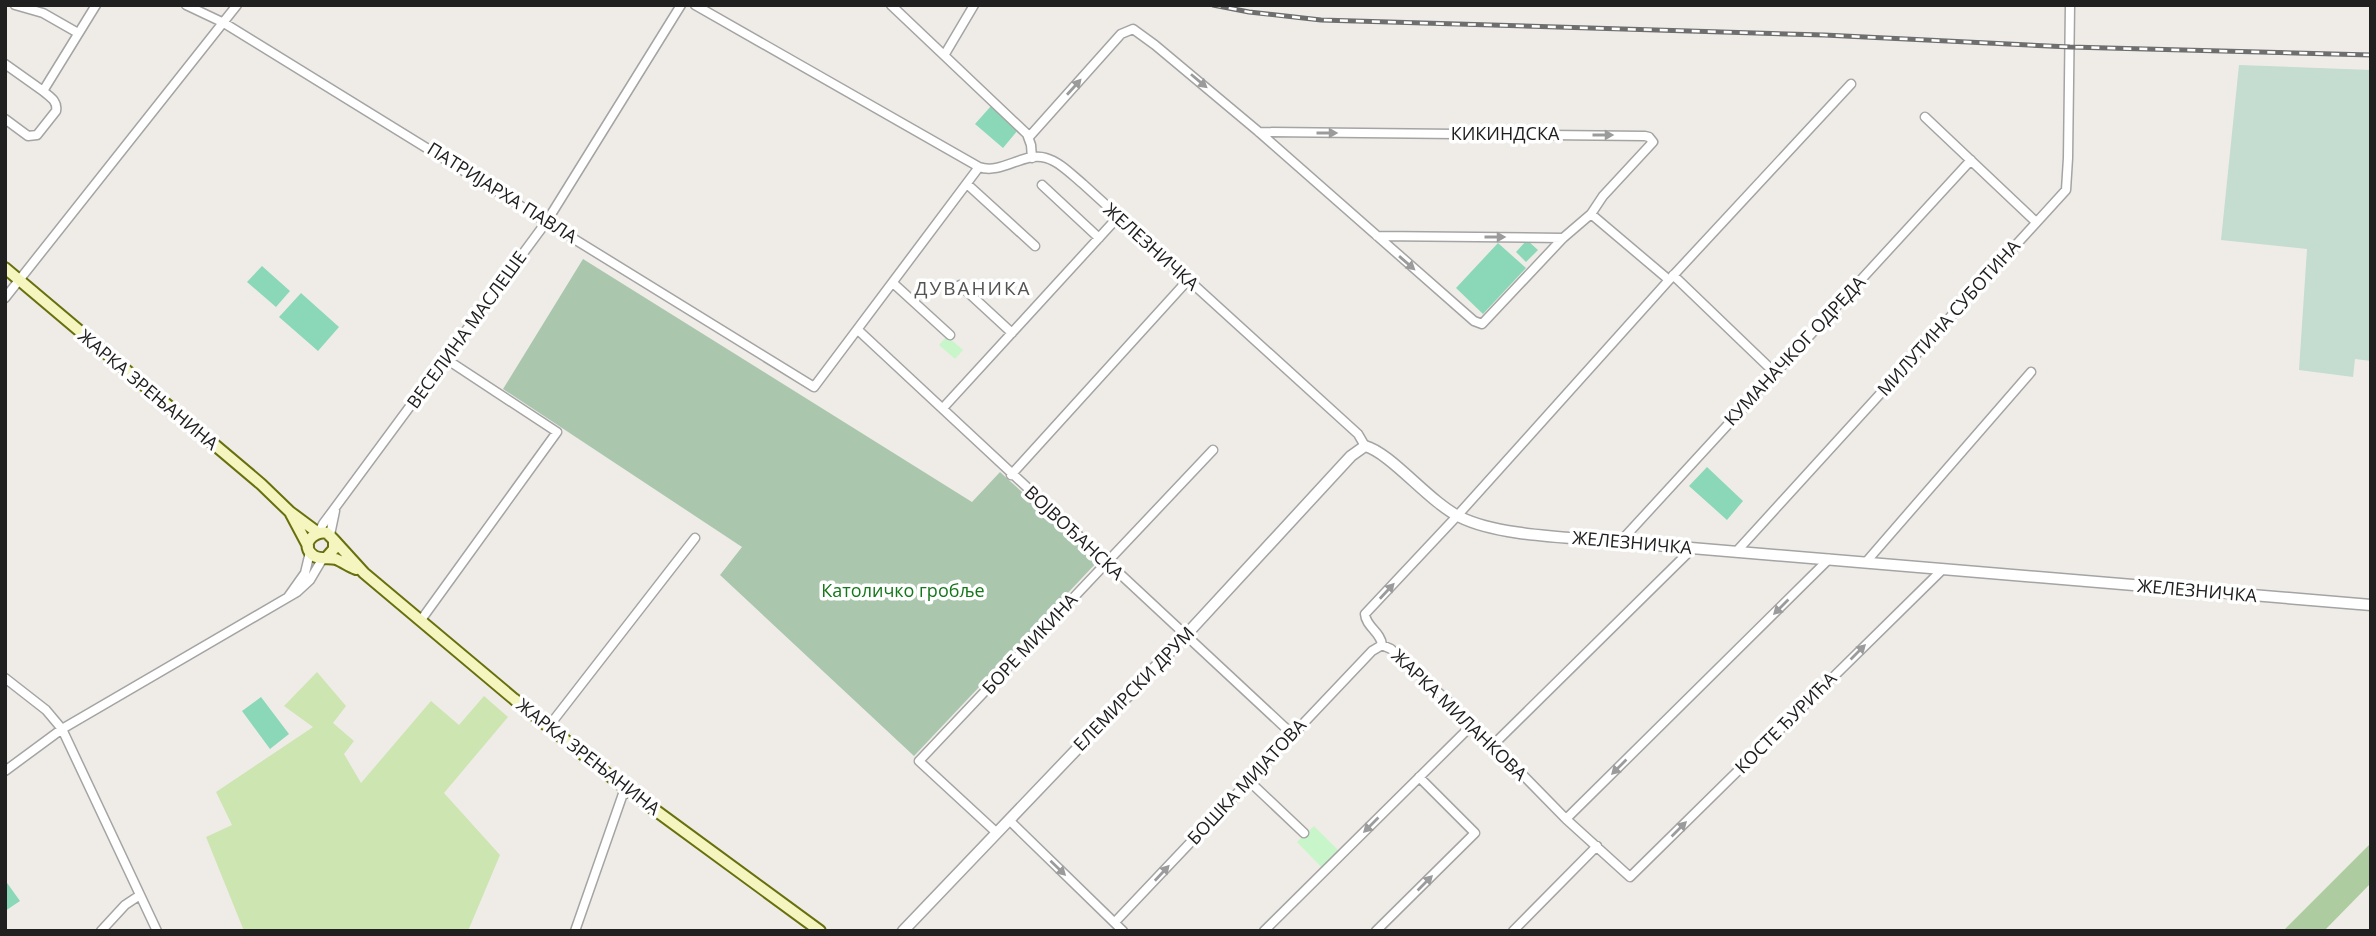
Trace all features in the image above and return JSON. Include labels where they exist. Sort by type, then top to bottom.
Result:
[{"type":"main road","name":"ЖАРКА ЗРЕЊАНИНА","points":[[5,268],[261,484],[289,512],[325,535],[364,573],[625,788],[820,931]]},
{"type":"main road","name":"ЖАРКА ЗРЕЊАНИНА","points":[[289,512],[316,557],[334,559],[364,573]]},
{"type":"main road","points":[[309,549],[312,536],[325,535],[334,549],[325,558]]},
{"type":"street","points":[[15,5],[43,13],[78,33]]},
{"type":"street","points":[[43,91],[96,5]]},
{"type":"street","name":"ПАТРИЈАРХА ПАВЛА","points":[[186,5],[224,23],[814,387],[858,330]]},
{"type":"street","points":[[5,298],[237,5]]},
{"type":"street","name":"ВЕСЕЛИНА МАСЛЕШЕ","points":[[325,535],[336,508],[547,221],[681,5]]},
{"type":"street","points":[[695,5],[979,167],[995,168],[1032,158],[1029,137],[891,5]]},
{"type":"street","points":[[945,54],[974,5]]},
{"type":"street","name":"МИЛУТИНА СУБОТИНА","points":[[1736,552],[2066,190],[2070,5]]},
{"type":"street","points":[[1029,137],[1121,34],[1133,29],[1147,37],[1259,132],[1474,321],[1482,324],[1563,238],[1591,214],[1671,277],[1775,373]]},
{"type":"street","points":[[5,64],[43,91],[57,106],[37,135],[28,136],[5,119]]},
{"type":"street","points":[[1457,516],[1671,277],[1851,84]]},
{"type":"street","points":[[1925,117],[2036,222]]},
{"type":"street","name":"КИКИНДСКА","points":[[1259,132],[1652,139],[1652,144],[1611,186],[1591,214]]},
{"type":"street","name":"ЖЕЛЕЗНИЧКА","points":[[1032,158],[1047,158],[1059,164],[1358,434],[1365,446],[1378,452],[1425,493],[1457,516],[1485,526],[1620,542],[2371,605]]},
{"type":"street","name":"КУМАНАЧКОГ ОДРЕДА","points":[[1620,542],[1971,160]]},
{"type":"street","points":[[858,330],[979,167]]},
{"type":"street","points":[[967,184],[1035,246]]},
{"type":"street","points":[[1042,185],[1099,239]]},
{"type":"street","points":[[943,408],[1118,217]]},
{"type":"street","points":[[1377,236],[1563,238]]},
{"type":"street","points":[[1012,475],[1188,279]]},
{"type":"street","points":[[893,283],[950,335]]},
{"type":"street","points":[[960,285],[1012,333]]},
{"type":"street","name":"ВОЈВОЂАНСКА","points":[[858,330],[1292,734]]},
{"type":"street","points":[[421,620],[557,432],[446,359]]},
{"type":"street","points":[[1866,562],[2031,372]]},
{"type":"street","name":"ЕЛЕМИРСКИ ДРУМ","points":[[903,931],[1185,636],[1351,456],[1365,446]]},
{"type":"street","name":"БОРЕ МИКИНА","points":[[996,833],[919,761],[1213,450]]},
{"type":"street","name":"ЖАРКА МИЛАНКОВА","points":[[1457,516],[1365,614],[1368,623],[1381,638],[1381,645],[1391,649],[1473,724],[1566,819],[1630,877]]},
{"type":"street","points":[[549,726],[695,538]]},
{"type":"street","points":[[1493,746],[1693,548]]},
{"type":"street","points":[[288,597],[307,569],[309,549]]},
{"type":"street","points":[[5,771],[62,729],[288,597],[306,585],[325,558]]},
{"type":"street","points":[[1566,819],[1829,559]]},
{"type":"street","name":"КОСТЕ ЂУРИЋА","points":[[1630,877],[1943,569]]},
{"type":"street","name":"БОШКА МИЈАТОВА","points":[[1115,922],[1371,651],[1381,645]]},
{"type":"street","points":[[5,678],[46,710],[62,729],[157,931]]},
{"type":"street","points":[[1264,931],[1473,724]]},
{"type":"street","points":[[1376,931],[1475,833],[1419,777]]},
{"type":"street","points":[[1249,781],[1304,833]]},
{"type":"street","points":[[575,931],[625,788]]},
{"type":"street","points":[[1009,820],[1123,931]]},
{"type":"street","points":[[1513,931],[1598,846]]},
{"type":"street","points":[[101,931],[125,905],[140,895]]},
{"type":"green space","points":[[2239,65],[2371,70],[2371,361],[2355,359],[2353,377],[2299,370],[2307,249],[2221,240]]},
{"type":"green space","points":[[991,106],[1018,130],[1003,148],[975,124]]},
{"type":"green space","points":[[1527,240],[1538,250],[1526,262],[1516,252]]},
{"type":"green space","points":[[1498,243],[1526,268],[1483,314],[1456,288]]},
{"type":"green space","name":"Католичко гробље","points":[[583,259],[972,502],[1000,472],[1098,561],[914,756],[720,575],[742,547],[503,389]]},
{"type":"green space","points":[[262,266],[290,291],[276,307],[247,282]]},
{"type":"green space","points":[[301,293],[339,327],[318,351],[279,317]]},
{"type":"green space","points":[[947,336],[963,350],[955,359],[939,345]]},
{"type":"green space","points":[[1707,467],[1743,501],[1727,520],[1689,486]]},
{"type":"green space","points":[[317,672],[346,706],[333,723],[354,741],[344,754],[361,783],[431,701],[459,725],[484,696],[508,717],[444,793],[500,855],[468,931],[244,931],[206,837],[232,825],[216,792],[313,727],[284,706]]},
{"type":"green space","points":[[261,697],[289,734],[270,749],[242,711]]},
{"type":"green space","points":[[1314,826],[1342,854],[1325,871],[1297,842]]},
{"type":"green space","points":[[2371,843],[2371,883],[2324,931],[2283,931]]},
{"type":"green space","points":[[5,880],[20,901],[5,911]]},
{"type":"railway","points":[[1213,5],[1321,20],[2371,55]]},
{"type":"district","name":"ДУВАНИКА","points":[[973,288]]}]
